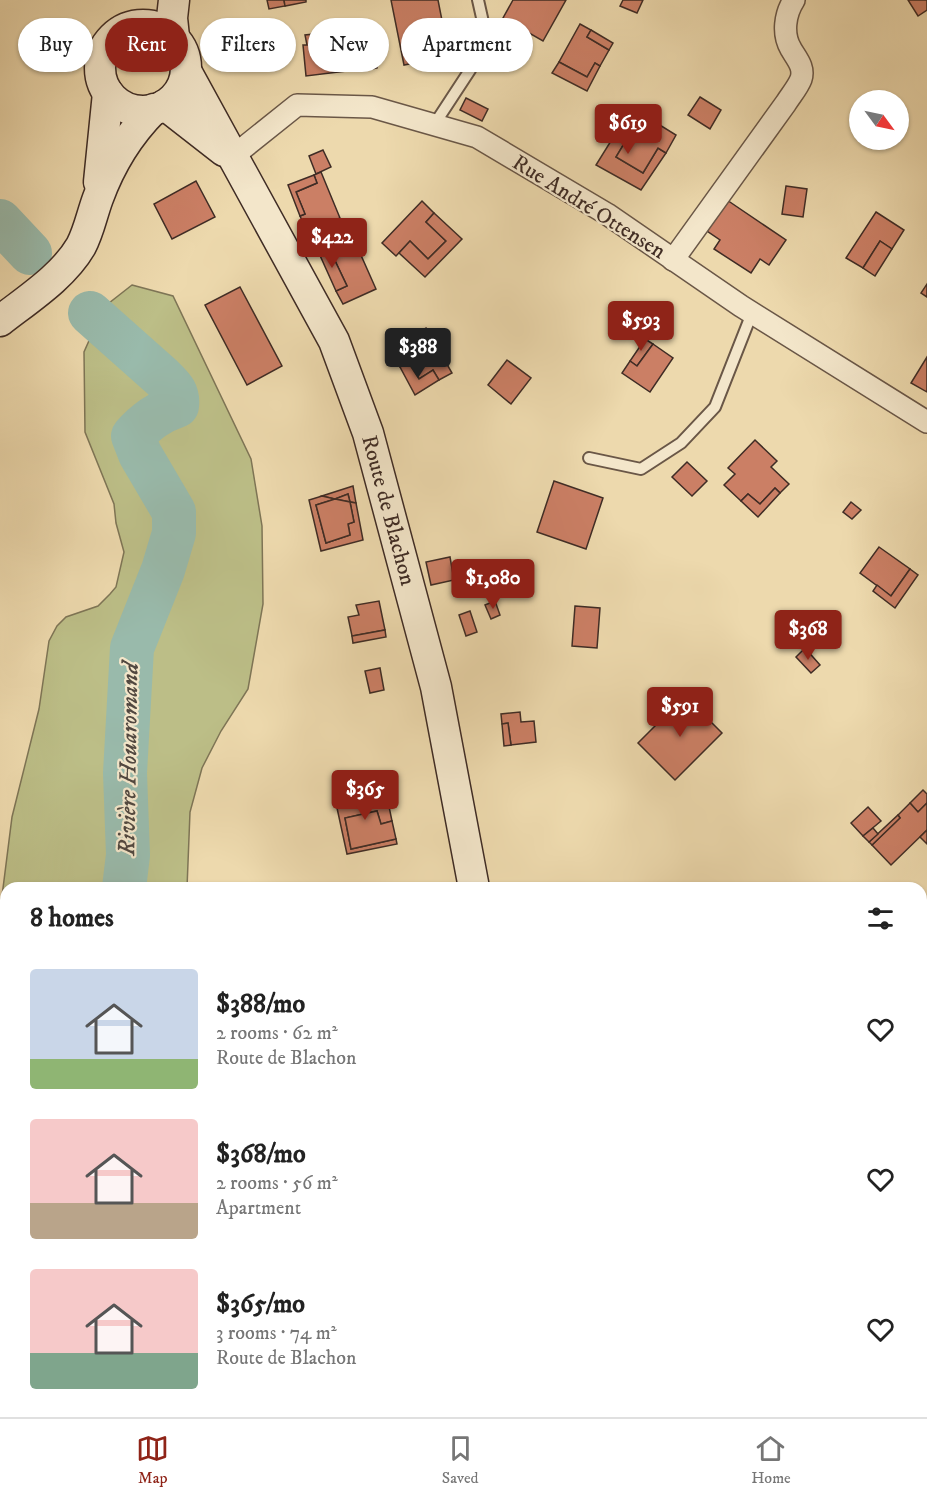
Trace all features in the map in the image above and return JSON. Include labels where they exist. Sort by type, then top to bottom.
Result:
[{"type":"street","points":[[138,18],[148,0]]},
{"type":"street","points":[[172,18],[174,0]]},
{"type":"street","points":[[674,260],[802,78],[802,68],[790,47],[785,24],[789,7],[795,0]]},
{"type":"street","points":[[105,49],[100,66],[102,80],[108,93],[128,108],[141,111],[159,107]]},
{"type":"street","points":[[0,321],[66,267],[81,246],[98,197],[121,149],[137,126],[175,96],[183,84],[186,72]]},
{"type":"street","name":"Route de Blachon","points":[[187,72],[334,341],[368,433],[436,687],[473,882]]},
{"type":"street","points":[[98,197],[108,93]]},
{"type":"street","name":"Rue André Ottensen","points":[[232,158],[297,105],[372,107],[477,137],[607,214],[757,316],[927,422]]},
{"type":"street","name":"Route de Blachon","points":[[159,107],[232,158]]},
{"type":"lane","points":[[434,125],[470,70],[485,31],[478,0]]},
{"type":"lane","points":[[589,458],[641,469],[681,443],[715,407],[757,316]]},
{"type":"green space","points":[[132,285],[173,296],[251,459],[262,526],[263,604],[248,689],[221,731],[202,768],[190,812],[187,882],[4,882],[12,817],[39,709],[49,641],[57,626],[66,617],[98,606],[116,587],[124,552],[116,523],[114,504],[85,432],[84,352],[104,307]]},
{"type":"building","points":[[267,0],[284,0],[285,6],[269,9]]},
{"type":"building","points":[[284,0],[306,0],[306,2],[285,6]]},
{"type":"building","points":[[391,0],[438,0],[442,18],[401,18],[401,50]]},
{"type":"building","points":[[513,0],[566,0],[543,41],[533,35],[533,18],[503,18]]},
{"type":"building","points":[[623,0],[643,0],[637,13],[620,6]]},
{"type":"building","points":[[908,0],[927,0],[927,10],[918,16]]},
{"type":"building","points":[[580,24],[591,30],[587,37],[609,50],[600,66],[595,63],[587,77],[559,62]]},
{"type":"building","points":[[591,30],[613,43],[609,50],[587,37]]},
{"type":"building","points":[[305,35],[308,35],[308,72],[338,72],[306,76],[303,45],[307,45]]},
{"type":"building","points":[[559,62],[587,77],[595,63],[600,66],[587,91],[552,73]]},
{"type":"building","points":[[700,97],[721,110],[710,129],[688,115]]},
{"type":"building","points":[[466,98],[488,109],[482,121],[460,110]]},
{"type":"building","points":[[632,107],[642,114],[616,157],[643,173],[658,148],[666,153],[641,190],[596,165]]},
{"type":"building","points":[[642,114],[676,135],[666,153],[658,148],[643,173],[616,157]]},
{"type":"building","points":[[323,150],[331,167],[316,174],[309,156]]},
{"type":"building","points":[[321,172],[340,218],[307,232],[300,216],[305,214],[296,192],[317,183],[314,175]]},
{"type":"building","points":[[314,175],[317,183],[296,192],[305,214],[300,216],[288,185]]},
{"type":"building","points":[[196,181],[215,217],[172,239],[154,204]]},
{"type":"building","points":[[786,186],[807,189],[803,217],[782,214]]},
{"type":"building","points":[[724,198],[786,240],[769,265],[760,259],[751,273],[714,249],[720,240],[704,229]]},
{"type":"building","points":[[422,201],[434,213],[426,222],[446,241],[428,259],[410,241],[396,256],[382,243]]},
{"type":"building","points":[[876,212],[904,230],[892,249],[880,241],[863,268],[846,258]]},
{"type":"building","points":[[434,213],[462,239],[425,277],[399,253],[410,241],[428,259],[446,241],[426,222]]},
{"type":"building","points":[[352,235],[376,289],[343,304],[336,291],[347,286],[328,246]]},
{"type":"building","points":[[880,241],[892,249],[875,276],[863,268]]},
{"type":"building","points":[[328,246],[347,286],[336,291],[318,251]]},
{"type":"building","points":[[927,284],[927,297],[921,293]]},
{"type":"building","points":[[240,287],[282,366],[247,385],[205,305]]},
{"type":"building","points":[[426,328],[452,373],[439,380],[433,370],[419,379],[408,362],[400,367],[390,350]]},
{"type":"building","points":[[645,339],[653,344],[637,366],[630,361]]},
{"type":"building","points":[[653,344],[673,358],[650,392],[622,373],[630,361],[637,366]]},
{"type":"building","points":[[927,357],[927,392],[911,383]]},
{"type":"building","points":[[507,360],[531,378],[511,404],[488,385]]},
{"type":"building","points":[[408,362],[419,379],[433,370],[439,380],[415,395],[400,367]]},
{"type":"building","points":[[755,440],[777,461],[771,467],[789,484],[780,493],[775,488],[760,504],[748,494],[741,501],[724,485],[735,474],[728,468]]},
{"type":"building","points":[[687,462],[707,481],[692,496],[672,477]]},
{"type":"building","points":[[554,481],[603,498],[586,549],[537,532]]},
{"type":"building","points":[[353,486],[356,503],[350,502],[348,494],[335,499],[322,496]]},
{"type":"building","points":[[775,488],[780,493],[758,517],[741,501],[748,494],[760,504]]},
{"type":"building","points":[[348,494],[350,502],[335,499]]},
{"type":"building","points":[[322,496],[335,499],[316,505],[326,543],[350,535],[348,524],[354,522],[350,502],[356,503],[363,540],[321,551],[309,500]]},
{"type":"building","points":[[335,499],[350,502],[354,522],[348,524],[350,535],[326,543],[316,505]]},
{"type":"building","points":[[851,502],[861,510],[852,519],[843,512]]},
{"type":"building","points":[[879,547],[910,569],[891,596],[860,573]]},
{"type":"building","points":[[450,557],[454,580],[431,585],[426,562]]},
{"type":"building","points":[[910,569],[918,575],[895,608],[873,591],[877,585],[891,596]]},
{"type":"building","points":[[379,601],[385,630],[352,636],[348,617],[359,615],[356,605]]},
{"type":"building","points":[[495,601],[500,615],[491,619],[485,605]]},
{"type":"building","points":[[575,606],[600,608],[597,648],[572,646]]},
{"type":"building","points":[[470,611],[477,632],[466,636],[459,615]]},
{"type":"building","points":[[385,630],[386,637],[353,643],[352,636]]},
{"type":"building","points":[[805,648],[820,665],[811,673],[796,657]]},
{"type":"building","points":[[380,668],[384,690],[370,693],[365,671]]},
{"type":"building","points":[[685,696],[722,733],[675,780],[638,743]]},
{"type":"building","points":[[520,712],[521,722],[534,721],[536,742],[511,745],[508,723],[502,724],[501,714]]},
{"type":"building","points":[[508,723],[511,745],[504,746],[502,724]]},
{"type":"building","points":[[923,790],[927,794],[927,803],[918,812],[910,803]]},
{"type":"building","points":[[387,797],[392,821],[381,824],[377,811],[345,818],[351,849],[396,839],[397,844],[347,854],[337,808]]},
{"type":"building","points":[[910,803],[918,812],[927,803],[927,830],[891,865],[872,845],[900,818],[898,815]]},
{"type":"building","points":[[868,807],[881,821],[863,836],[851,823]]},
{"type":"building","points":[[377,811],[381,824],[392,821],[396,839],[351,849],[345,818]]},
{"type":"building","points":[[898,815],[900,818],[872,845],[869,842]]},
{"type":"building","points":[[873,828],[878,834],[869,842],[863,836]]},
{"type":"building","points":[[927,830],[927,844],[920,837]]},
{"type":"waterway","name":"Rivière Houaromand","points":[[0,221],[30,253]]},
{"type":"waterway","name":"Rivière Houaromand","points":[[90,313],[168,383],[176,393],[177,401],[177,406],[153,418],[133,436],[140,454],[174,512],[174,533],[163,570],[132,648],[125,773],[128,855],[125,882]]}]
